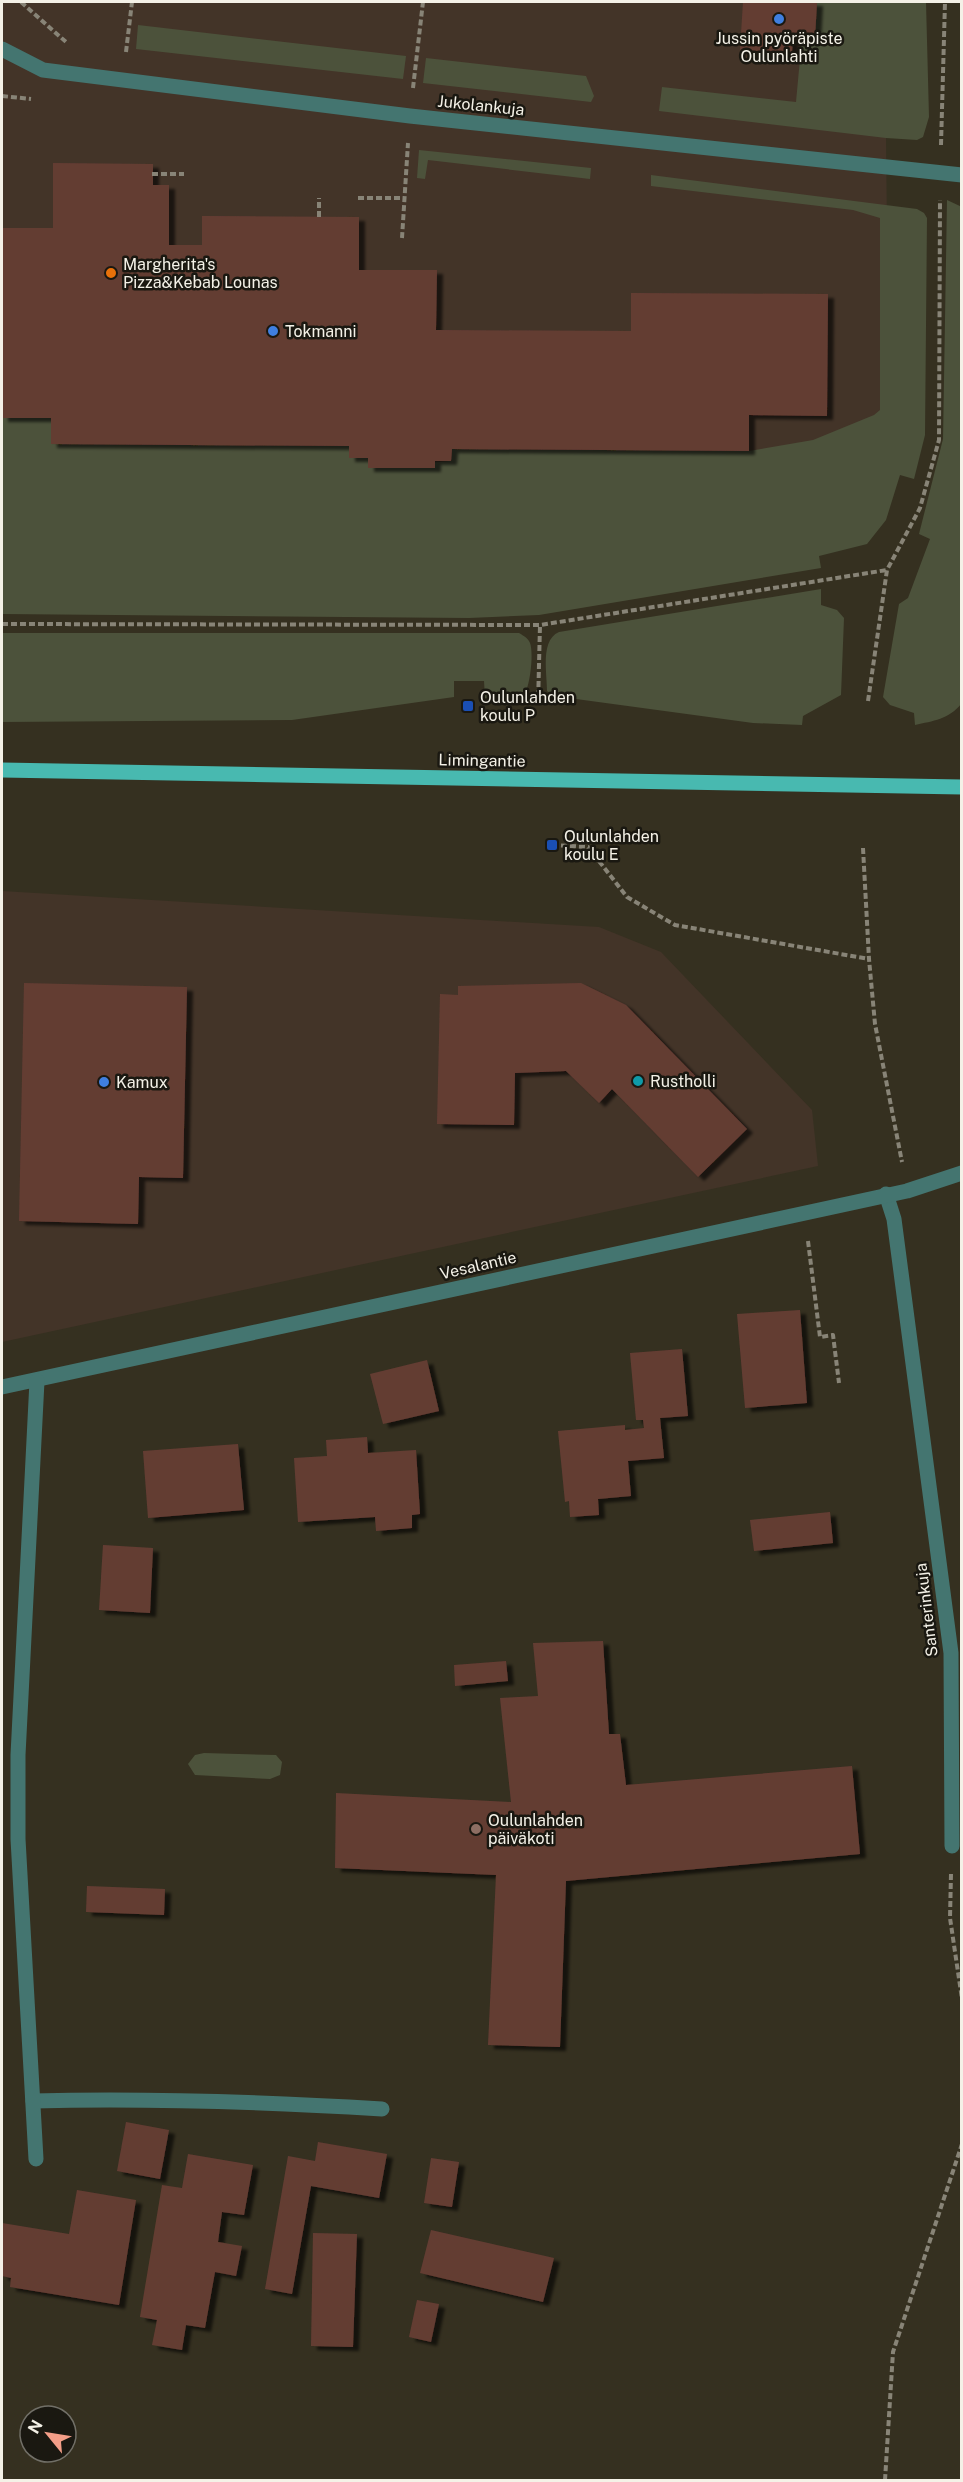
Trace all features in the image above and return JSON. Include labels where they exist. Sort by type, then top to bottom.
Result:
[{"type":"main road","name":"Limingantie","points":[[2,770],[962,787]]},
{"type":"street","name":"Jukolankuja","points":[[2,49],[43,70],[410,116],[962,176]]},
{"type":"street","name":"Vesalantie","points":[[2,1388],[907,1191],[962,1173]]},
{"type":"street","name":"Santerinkuja","points":[[886,1194],[894,1219],[951,1653],[952,1846]]},
{"type":"street","points":[[36,2158],[20,1878],[18,1765],[37,1381]]},
{"type":"street","points":[[33,2101],[114,2099],[247,2101],[382,2109]]},
{"type":"path","points":[[125,56],[132,2]]},
{"type":"path","points":[[868,701],[887,570],[920,508],[939,440],[940,173],[946,35],[945,2]]},
{"type":"path","points":[[152,174],[184,174]]},
{"type":"path","points":[[319,198],[319,217]]},
{"type":"path","points":[[358,198],[404,198]]},
{"type":"path","points":[[2,624],[540,625],[887,570]]},
{"type":"path","points":[[538,705],[540,625]]},
{"type":"path","points":[[552,845],[588,847],[627,897],[675,926],[869,959]]},
{"type":"path","points":[[863,848],[875,1024],[907,1191]]},
{"type":"path","points":[[807,1235],[819,1336],[833,1335],[839,1383]]},
{"type":"path","points":[[952,1846],[950,1918],[962,1999]]},
{"type":"path","points":[[885,2481],[893,2352],[962,2144]]},
{"type":"shaded area","points":[[2,2],[872,2],[886,138],[889,418],[637,546],[2,520]]},
{"type":"shaded area","points":[[2,891],[599,927],[661,952],[812,1110],[818,1166],[2,1342]]},
{"type":"green space","points":[[817,2],[926,2],[929,117],[923,137],[917,140],[886,138],[659,111],[662,87],[796,102],[802,37],[815,38]]},
{"type":"green space","points":[[138,25],[406,56],[403,79],[136,49]]},
{"type":"green space","points":[[426,58],[586,76],[594,96],[591,102],[423,83]]},
{"type":"green space","points":[[419,150],[591,168],[590,179],[428,160],[425,179],[417,178]]},
{"type":"green space","points":[[651,175],[917,209],[927,218],[925,435],[914,479],[900,475],[886,520],[867,544],[819,556],[821,568],[539,615],[469,618],[2,614],[2,418],[51,418],[51,444],[349,446],[368,458],[368,468],[451,461],[452,449],[749,451],[813,440],[874,415],[880,410],[880,218],[853,210],[651,186]]},
{"type":"green space","points":[[947,200],[962,207],[961,704],[946,716],[915,725],[914,713],[890,705],[883,697],[899,604],[908,598],[930,539],[919,534],[943,439]]},
{"type":"green space","points":[[821,589],[821,605],[837,610],[844,618],[841,695],[803,716],[802,725],[753,723],[554,696],[547,691],[547,649],[553,636],[559,632]]},
{"type":"green space","points":[[2,633],[519,633],[530,643],[531,663],[527,688],[522,698],[485,698],[484,681],[454,681],[454,697],[292,720],[2,722]]},
{"type":"green space","points":[[204,1753],[276,1755],[282,1762],[280,1775],[270,1779],[195,1775],[188,1764],[195,1755]]},
{"type":"building","name":"Jussin pyöräpiste Oulunlahti","points":[[743,2],[817,2],[815,38],[793,37],[792,53],[740,50]]},
{"type":"building","points":[[53,163],[153,164],[153,185],[169,185],[169,245],[202,245],[202,216],[359,217],[359,270],[437,270],[436,330],[631,331],[631,293],[828,294],[827,416],[749,415],[749,451],[452,449],[451,461],[435,461],[435,468],[368,468],[368,458],[349,458],[349,446],[51,444],[51,418],[2,418],[2,228],[53,228]]},
{"type":"building","name":"Kamux","points":[[24,983],[187,987],[183,1178],[139,1177],[138,1224],[19,1221]]},
{"type":"building","name":"Rustholli","points":[[581,983],[626,1005],[747,1129],[698,1177],[612,1089],[599,1103],[566,1071],[515,1073],[514,1125],[437,1124],[440,994],[458,995],[458,986]]},
{"type":"building","points":[[800,1310],[807,1403],[745,1408],[737,1314]]},
{"type":"building","points":[[682,1349],[688,1416],[660,1418],[664,1458],[628,1461],[631,1496],[598,1499],[599,1515],[570,1517],[569,1501],[565,1502],[558,1431],[625,1425],[625,1430],[644,1428],[643,1420],[636,1420],[630,1353]]},
{"type":"building","points":[[427,1360],[439,1411],[383,1424],[370,1374]]},
{"type":"building","points":[[367,1437],[368,1453],[416,1450],[420,1514],[412,1515],[412,1528],[376,1531],[375,1517],[298,1522],[294,1458],[327,1456],[326,1440]]},
{"type":"building","points":[[238,1444],[244,1510],[148,1518],[143,1451]]},
{"type":"building","points":[[830,1512],[833,1543],[754,1551],[750,1520]]},
{"type":"building","points":[[103,1545],[153,1548],[150,1613],[99,1610]]},
{"type":"building","points":[[603,1641],[609,1734],[620,1734],[626,1785],[852,1766],[860,1854],[566,1881],[560,2047],[488,2045],[496,1875],[335,1868],[336,1793],[511,1802],[500,1698],[538,1696],[533,1643]]},
{"type":"building","points":[[506,1661],[508,1681],[455,1686],[454,1665]]},
{"type":"building","points":[[87,1886],[165,1889],[164,1915],[86,1912]]},
{"type":"building","points":[[126,2122],[169,2130],[160,2179],[117,2171]]},
{"type":"building","points":[[318,2142],[387,2154],[379,2198],[311,2186],[292,2294],[265,2289],[288,2156],[315,2161]]},
{"type":"building","points":[[188,2154],[253,2165],[244,2215],[222,2212],[218,2242],[242,2246],[236,2276],[215,2272],[205,2328],[186,2325],[182,2350],[152,2345],[157,2320],[140,2317],[162,2185],[182,2188]]},
{"type":"building","points":[[431,2158],[459,2162],[452,2207],[424,2203]]},
{"type":"building","points":[[77,2190],[136,2200],[119,2305],[10,2287],[11,2278],[2,2276],[2,2223],[69,2234]]},
{"type":"building","points":[[431,2230],[554,2258],[543,2302],[420,2273]]},
{"type":"building","points":[[313,2233],[357,2234],[353,2347],[311,2346]]},
{"type":"building","points":[[417,2300],[439,2304],[431,2342],[409,2337]]},
{"type":"place","name":"Jussin pyöräpiste Oulunlahti","points":[[779,19]]},
{"type":"place","name":"Margherita's Pizza&Kebab Lounas","points":[[111,273]]},
{"type":"place","name":"Tokmanni","points":[[273,331]]},
{"type":"place","name":"Oulunlahden koulu P","points":[[468,706]]},
{"type":"place","name":"Oulunlahden koulu E","points":[[552,845]]},
{"type":"place","name":"Rustholli","points":[[638,1081]]},
{"type":"place","name":"Kamux","points":[[104,1082]]},
{"type":"place","name":"Oulunlahden päiväkoti","points":[[476,1829]]}]
